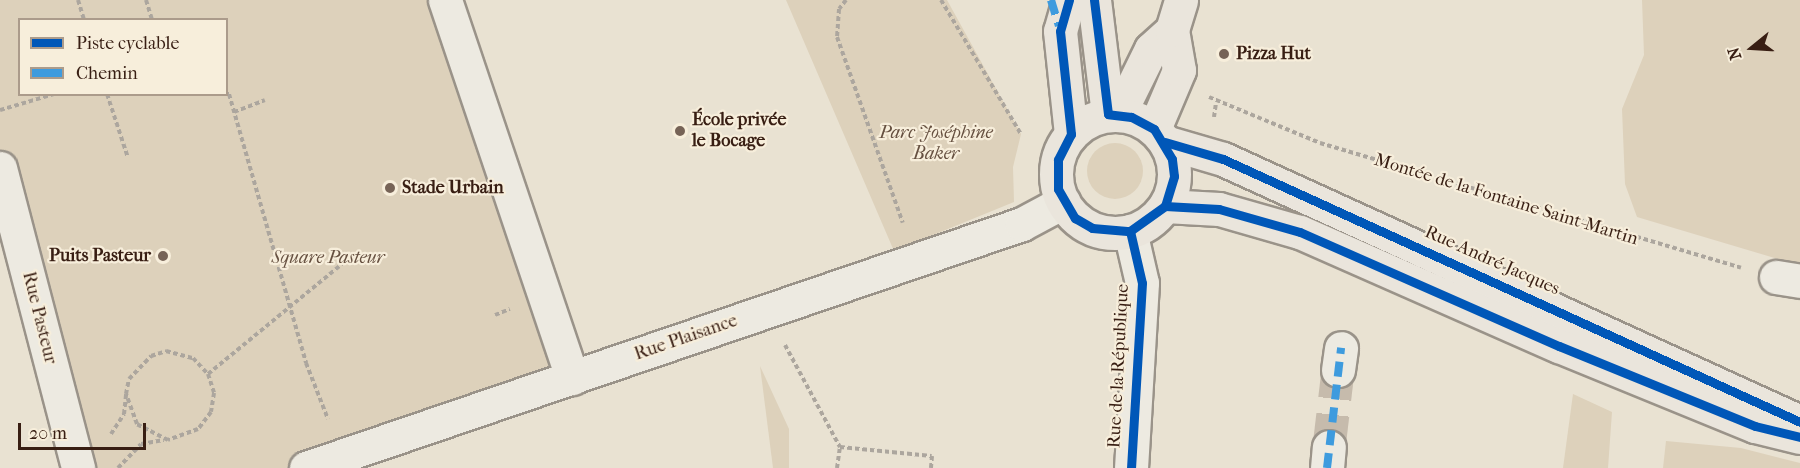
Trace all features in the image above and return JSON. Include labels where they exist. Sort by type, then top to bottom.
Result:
[{"type":"main road","points":[[1069,0],[1060,31],[1071,134],[1056,174],[1064,202],[1092,228],[1130,231],[1165,206],[1174,176],[1160,135],[1179,70],[1177,15]]},
{"type":"main road","points":[[1095,0],[1114,114]]},
{"type":"main road","points":[[1071,134],[1114,114],[1151,49],[1177,15]]},
{"type":"main road","points":[[1114,114],[1160,135]]},
{"type":"main road","name":"Rue André Jacques","points":[[1160,135],[1223,159],[1800,422]]},
{"type":"main road","points":[[1165,206],[1219,209],[1300,232],[1559,346],[1755,426],[1800,437]]},
{"type":"street","points":[[444,0],[572,378]]},
{"type":"street","name":"Rue Pasteur","points":[[0,168],[78,468]]},
{"type":"street","name":"Rue Plaisance","points":[[306,468],[770,308],[1023,224],[1064,202]]},
{"type":"street","name":"Rue de la République","points":[[1130,231],[1142,283],[1131,468]]},
{"type":"path","points":[[78,0],[83,18]]},
{"type":"path","points":[[146,0],[151,18]]},
{"type":"path","points":[[846,0],[839,9],[837,37],[916,260]]},
{"type":"path","points":[[941,0],[1021,134]]},
{"type":"path","points":[[228,94],[306,363],[343,456]]},
{"type":"path","points":[[0,110],[47,96]]},
{"type":"path","points":[[108,96],[128,158]]},
{"type":"path","points":[[234,112],[265,100]]},
{"type":"path","points":[[208,374],[290,302],[342,264]]},
{"type":"path","points":[[770,308],[840,447],[837,468]]},
{"type":"path","points":[[118,468],[141,444],[168,440],[198,429],[211,412],[208,374],[193,358],[166,351],[144,360],[133,371],[126,394],[131,417],[148,434],[168,440]]},
{"type":"path","points":[[840,447],[932,456],[931,468]]},
{"type":"green space","name":"Square Pasteur","points":[[0,0],[445,0],[572,378],[306,468],[78,468],[0,168]]},
{"type":"green space","name":"Parc Joséphine Baker","points":[[786,0],[947,0],[1021,134],[1013,167],[1014,202],[894,251]]},
{"type":"green space","points":[[1642,0],[1800,0],[1800,280],[1778,259],[1637,217],[1625,184],[1622,109],[1644,55]]},
{"type":"green space","points":[[1109,143],[1121,143],[1131,147],[1139,155],[1143,171],[1139,187],[1131,195],[1121,199],[1109,199],[1099,195],[1091,187],[1087,177],[1087,165],[1091,155],[1099,147]]},
{"type":"green space","points":[[760,366],[789,429],[789,468],[773,468]]},
{"type":"green space","points":[[1573,394],[1612,412],[1608,468],[1563,468]]},
{"type":"green space","points":[[1666,441],[1741,448],[1800,463],[1800,468],[1663,468]]},
{"type":"tunnel","points":[[1329,447],[1338,370]]},
{"type":"marked path","points":[[1051,0],[1059,26]]},
{"type":"marked path","points":[[1327,468],[1341,348]]},
{"type":"cycle path","points":[[1069,0],[1060,31],[1071,134],[1058,160],[1058,189],[1075,218],[1092,228],[1130,231],[1165,206],[1174,176],[1172,159],[1154,129],[1131,117],[1108,114],[1094,0]]},
{"type":"cycle path","points":[[1165,142],[1223,159],[1800,422]]},
{"type":"cycle path","points":[[1165,206],[1219,209],[1300,232],[1559,346],[1755,426],[1800,437]]},
{"type":"cycle path","points":[[1130,231],[1142,283],[1131,468]]},
{"type":"place","name":"Pizza Hut","points":[[1224,54]]},
{"type":"place","name":"École privée le Bocage","points":[[680,131]]},
{"type":"place","name":"Stade Urbain","points":[[390,188]]},
{"type":"place","name":"Puits Pasteur","points":[[163,256]]}]
